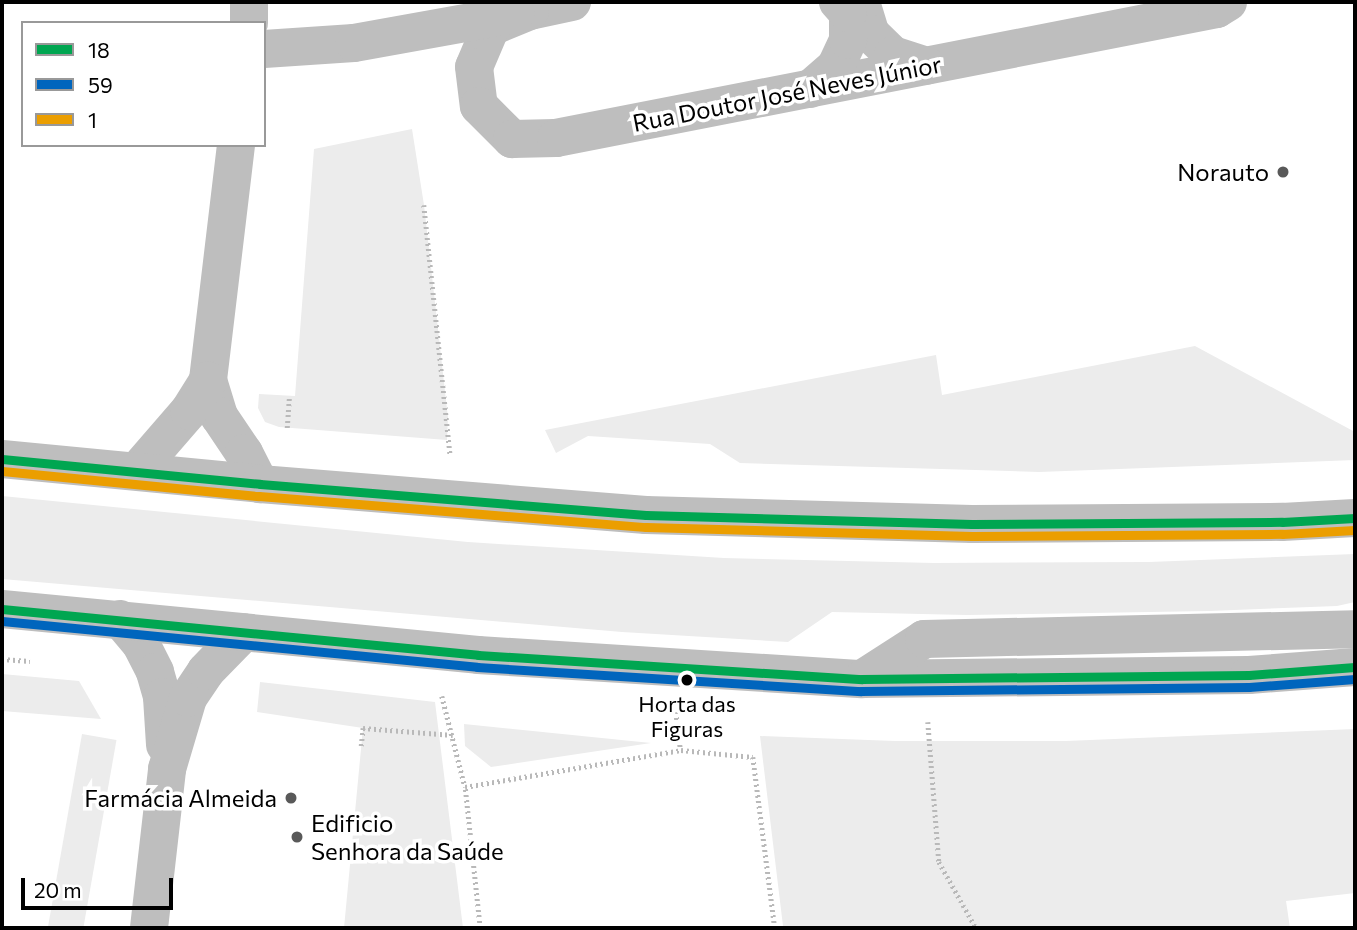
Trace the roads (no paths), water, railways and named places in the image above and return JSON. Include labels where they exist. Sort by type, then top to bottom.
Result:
[{"type":"main road","points":[[248,21],[249,2]]},
{"type":"main road","name":"Rua Doutor José Neves Júnior","points":[[266,49],[354,43],[572,2]]},
{"type":"main road","points":[[810,89],[836,66],[848,40],[848,13],[838,2]]},
{"type":"main road","points":[[861,2],[871,34],[893,55],[926,66]]},
{"type":"main road","name":"Rua Doutor José Neves Júnior","points":[[530,11],[491,27],[474,67],[479,106],[512,139],[556,138],[1217,9],[1228,2]]},
{"type":"main road","points":[[236,147],[208,380],[219,416],[244,453],[260,484]]},
{"type":"main road","points":[[137,471],[189,411],[208,380]]},
{"type":"main road","points":[[2,459],[260,484],[646,515],[958,524],[1282,522],[1355,518]]},
{"type":"main road","points":[[1282,522],[1355,531]]},
{"type":"main road","points":[[2,609],[429,650],[862,679],[1249,675],[1355,667]]},
{"type":"main road","points":[[120,619],[141,644],[155,673],[162,697],[167,769]]},
{"type":"main road","points":[[862,679],[924,639],[1355,629]]},
{"type":"main road","points":[[149,928],[167,769],[188,698],[206,671],[244,632]]},
{"type":"place","name":"Norauto","points":[[1283,172]]},
{"type":"place","name":"Horta das Figuras","points":[[687,680]]},
{"type":"place","name":"Farmácia Almeida","points":[[291,798]]},
{"type":"place","name":"Edificio Senhora da Saúde","points":[[297,837]]}]
